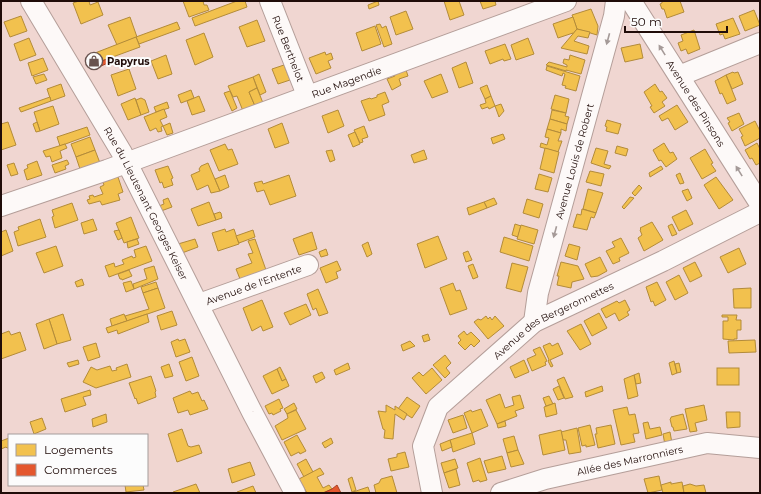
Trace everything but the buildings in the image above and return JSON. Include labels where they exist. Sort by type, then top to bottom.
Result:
[{"type":"street","name":"Rue du Lieutenant Georges Keiser","points":[[31,1],[126,162],[199,304],[252,412],[295,493]]},
{"type":"street","name":"Rue Berthelot","points":[[270,1],[307,95]]},
{"type":"street","name":"Rue Magendie","points":[[1,206],[126,162],[566,1]]},
{"type":"street","name":"Avenue Louis de Robert","points":[[534,322],[538,293],[614,16],[616,1]]},
{"type":"street","name":"Avenue des Pinsons","points":[[631,1],[760,204]]},
{"type":"street","points":[[679,76],[760,43]]},
{"type":"street","name":"Avenue des Bergeronnettes","points":[[432,493],[423,446],[438,407],[534,322],[663,261],[760,212]]},
{"type":"street","name":"Avenue de l'Entente","points":[[199,304],[308,265]]},
{"type":"street","name":"Allée des Marronniers","points":[[506,492],[545,479],[707,443],[760,448]]},
{"type":"place","name":"Papyrus","points":[[94,61]]}]
